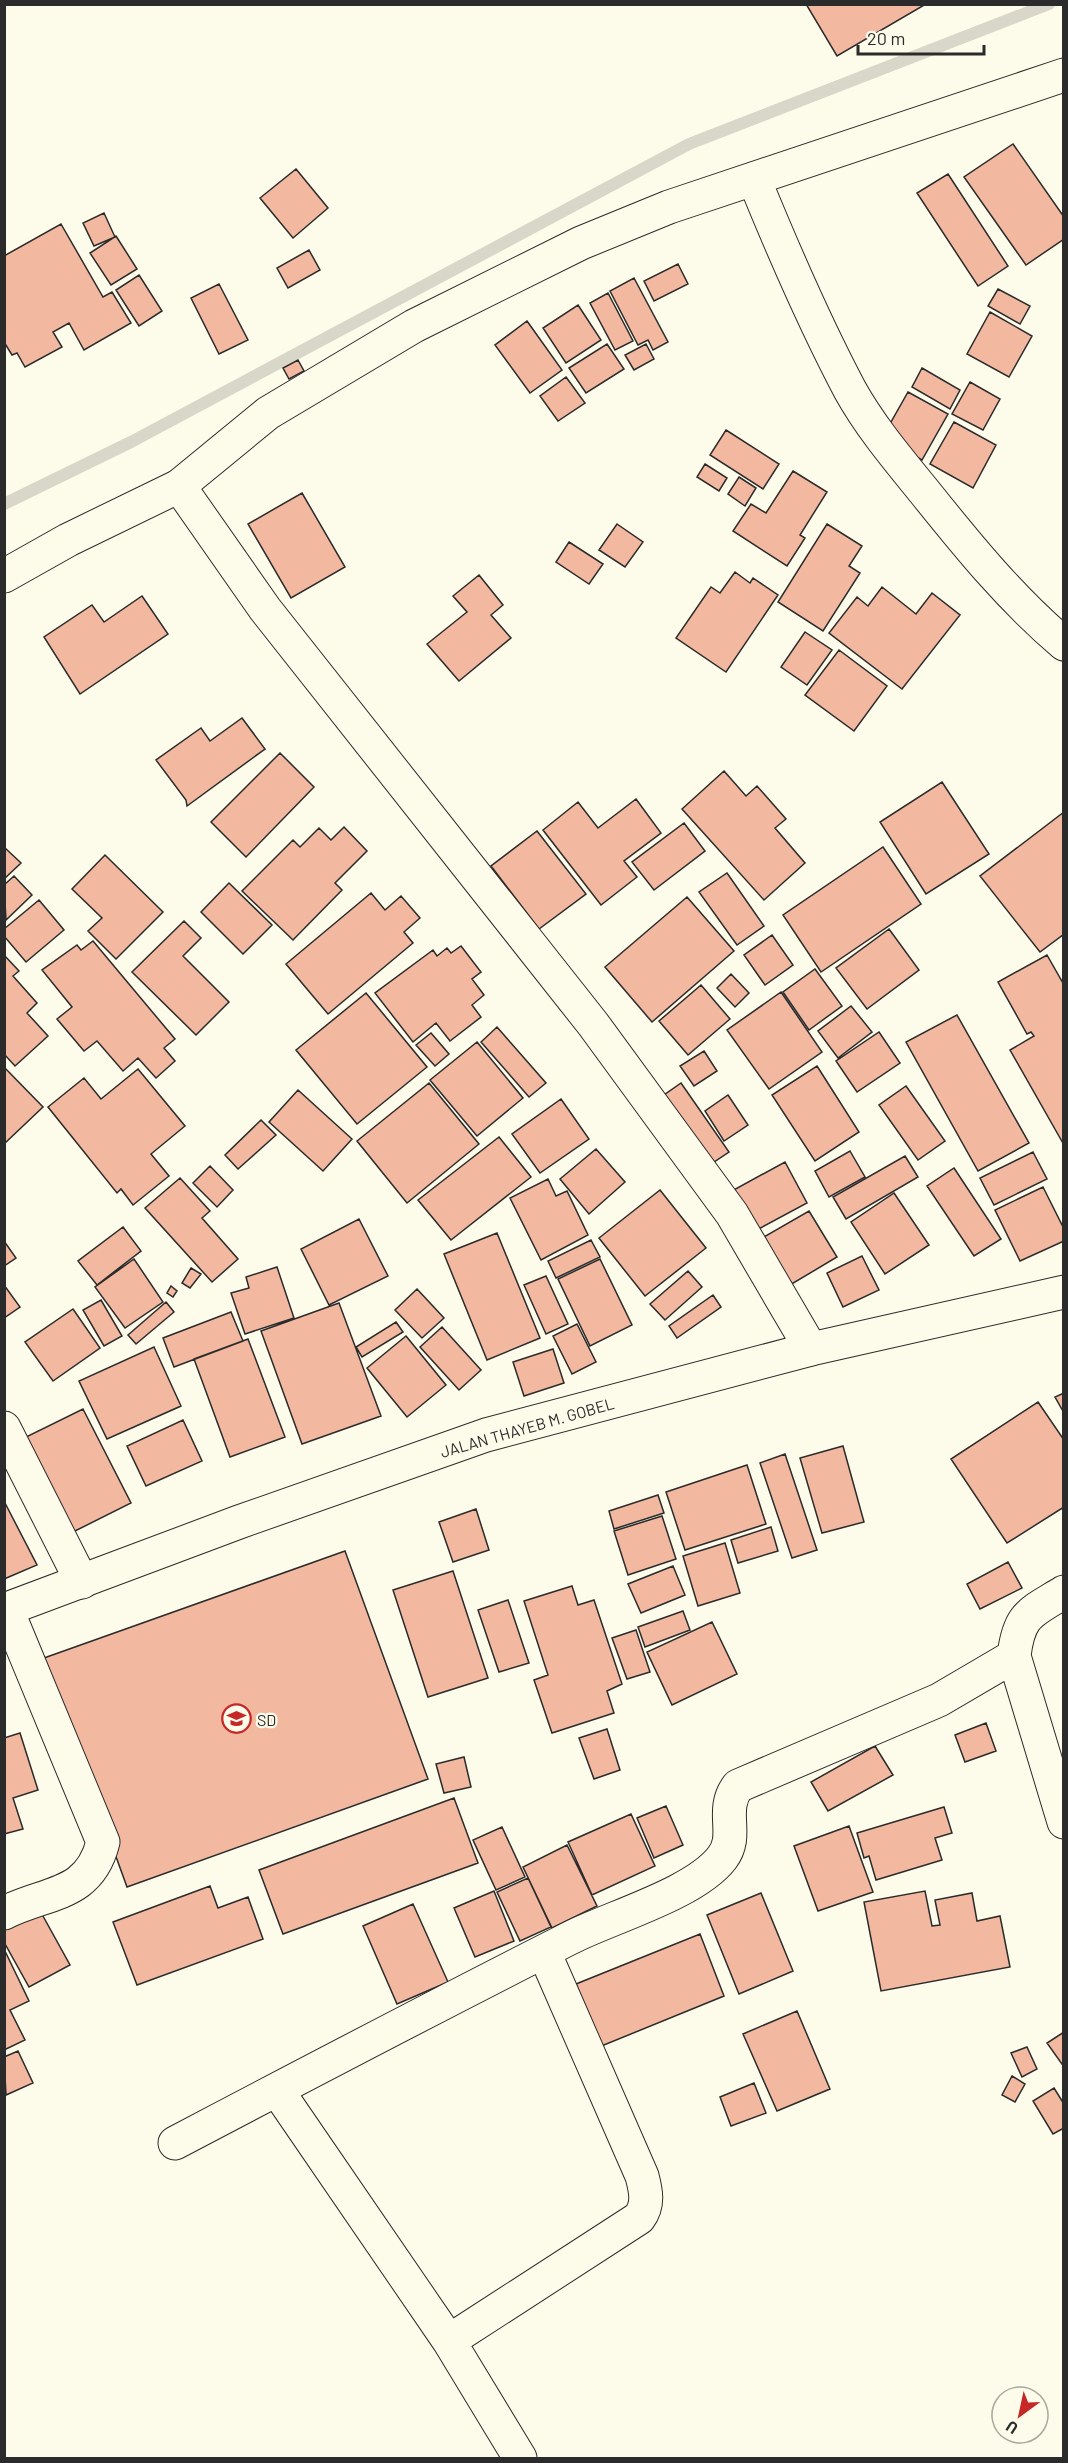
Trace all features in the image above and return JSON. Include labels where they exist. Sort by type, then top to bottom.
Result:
[{"type":"street","points":[[4,576],[68,540],[179,486],[268,413],[414,326],[581,243],[669,207],[1064,75]]},
{"type":"street","points":[[754,179],[779,241],[851,392],[878,432],[990,574],[1028,614],[1064,644]]},
{"type":"street","points":[[179,486],[265,609],[606,1042],[732,1214],[811,1349]]},
{"type":"street","name":"JALAN THAYEB M. GOBEL","points":[[6,1610],[239,1522],[486,1435],[811,1349],[1064,1292]]},
{"type":"street","points":[[4,1428],[82,1582]]},
{"type":"street","points":[[1064,1592],[1031,1612],[1017,1632],[1014,1656],[1064,1822]]},
{"type":"street","points":[[4,1913],[69,1888],[86,1878],[98,1863],[103,1842],[6,1610]]},
{"type":"street","points":[[175,2143],[544,1952],[680,1889],[708,1871],[722,1858],[729,1846],[729,1798],[738,1786],[939,1700],[1014,1656]]},
{"type":"street","points":[[449,2341],[639,2218],[644,2210],[646,2188],[642,2176],[544,1952]]},
{"type":"street","points":[[277,2090],[449,2341],[520,2458]]},
{"type":"building","points":[[806,4],[926,4],[837,56]]},
{"type":"building","points":[[1013,144],[1064,217],[1064,239],[1026,265],[964,177]]},
{"type":"building","points":[[296,169],[328,208],[293,238],[260,198]]},
{"type":"building","points":[[948,174],[1008,266],[978,286],[917,193]]},
{"type":"building","points":[[104,213],[115,237],[94,246],[83,223]]},
{"type":"building","points":[[61,224],[103,297],[112,292],[131,323],[84,350],[69,323],[53,332],[62,347],[25,367],[17,353],[12,355],[4,342],[4,256]]},
{"type":"building","points":[[116,236],[137,269],[111,285],[90,253]]},
{"type":"building","points":[[309,250],[320,270],[288,288],[277,268]]},
{"type":"building","points":[[678,264],[688,284],[654,301],[644,281]]},
{"type":"building","points":[[139,275],[162,311],[139,326],[116,290]]},
{"type":"building","points":[[634,278],[668,342],[653,350],[648,340],[638,345],[610,291]]},
{"type":"building","points":[[219,284],[248,340],[219,354],[191,298]]},
{"type":"building","points":[[998,289],[1030,306],[1020,324],[988,306]]},
{"type":"building","points":[[608,293],[633,341],[615,350],[590,303]]},
{"type":"building","points":[[578,305],[601,340],[566,363],[543,328]]},
{"type":"building","points":[[990,312],[1032,336],[1009,377],[967,354]]},
{"type":"building","points":[[527,321],[562,370],[530,393],[495,345]]},
{"type":"building","points":[[607,344],[624,369],[586,393],[569,368]]},
{"type":"building","points":[[646,344],[654,359],[634,370],[625,355]]},
{"type":"building","points":[[298,360],[304,371],[289,379],[283,368]]},
{"type":"building","points":[[922,368],[960,390],[950,409],[912,387]]},
{"type":"building","points":[[566,377],[585,403],[558,421],[540,396]]},
{"type":"building","points":[[970,382],[1000,399],[983,430],[952,414]]},
{"type":"building","points":[[908,392],[948,414],[922,460],[882,438]]},
{"type":"building","points":[[954,422],[996,445],[973,488],[930,464]]},
{"type":"building","points":[[726,430],[779,464],[763,489],[710,455]]},
{"type":"building","points":[[705,464],[727,478],[719,491],[697,477]]},
{"type":"building","points":[[793,471],[827,492],[800,535],[805,538],[787,566],[733,531],[751,504],[766,513]]},
{"type":"building","points":[[739,477],[756,488],[745,506],[728,494]]},
{"type":"building","points":[[302,493],[345,567],[291,598],[248,524]]},
{"type":"building","points":[[617,524],[643,542],[625,567],[599,550]]},
{"type":"building","points":[[827,524],[862,546],[849,566],[860,573],[823,631],[778,602]]},
{"type":"building","points":[[569,542],[603,564],[589,584],[556,562]]},
{"type":"building","points":[[735,572],[750,583],[753,578],[778,595],[726,672],[676,638],[711,587],[720,593]]},
{"type":"building","points":[[479,575],[503,605],[491,615],[511,638],[459,681],[427,644],[467,612],[453,596]]},
{"type":"building","points":[[882,587],[916,614],[932,593],[960,615],[902,689],[829,633],[857,597],[868,606]]},
{"type":"building","points":[[142,596],[168,634],[80,694],[44,637],[92,605],[104,622]]},
{"type":"building","points":[[805,632],[832,650],[807,685],[781,667]]},
{"type":"building","points":[[839,650],[887,686],[854,731],[805,695]]},
{"type":"building","points":[[242,718],[265,749],[187,806],[186,800],[156,760],[201,728],[210,741]]},
{"type":"building","points":[[280,753],[314,787],[246,857],[211,822]]},
{"type":"building","points":[[724,771],[746,796],[757,786],[786,819],[775,828],[805,863],[764,900],[682,809]]},
{"type":"building","points":[[942,782],[989,854],[926,894],[880,822]]},
{"type":"building","points":[[636,799],[661,833],[624,861],[637,877],[601,905],[543,830],[578,802],[598,828]]},
{"type":"building","points":[[1064,812],[1064,934],[1040,952],[980,876]]},
{"type":"building","points":[[684,823],[705,851],[654,890],[632,862]]},
{"type":"building","points":[[344,827],[367,851],[335,883],[342,890],[293,940],[242,891],[293,840],[300,847],[319,828],[331,840]]},
{"type":"building","points":[[537,831],[586,894],[539,929],[491,866]]},
{"type":"building","points":[[4,847],[21,863],[4,879]]},
{"type":"building","points":[[883,847],[921,904],[821,972],[783,915]]},
{"type":"building","points":[[105,855],[163,912],[116,959],[88,931],[102,918],[72,889]]},
{"type":"building","points":[[727,873],[764,926],[737,945],[699,892]]},
{"type":"building","points":[[14,876],[32,895],[6,920],[4,885]]},
{"type":"building","points":[[229,883],[272,925],[243,954],[201,912]]},
{"type":"building","points":[[371,893],[385,910],[401,896],[420,918],[404,932],[413,943],[328,1014],[286,964]]},
{"type":"building","points":[[687,897],[734,951],[652,1022],[605,967]]},
{"type":"building","points":[[39,900],[64,930],[26,962],[4,936],[4,929]]},
{"type":"building","points":[[184,921],[201,938],[183,956],[229,1002],[196,1035],[132,972]]},
{"type":"building","points":[[889,929],[919,970],[867,1009],[836,968]]},
{"type":"building","points":[[772,935],[793,965],[765,985],[744,955]]},
{"type":"building","points":[[93,941],[175,1039],[164,1048],[175,1061],[156,1078],[138,1058],[123,1071],[97,1041],[84,1051],[57,1019],[72,1007],[42,970],[77,945],[81,950]]},
{"type":"building","points":[[461,946],[481,972],[472,979],[484,995],[472,1005],[481,1017],[450,1041],[436,1023],[413,1042],[375,993],[433,950],[437,956],[447,948],[451,953]]},
{"type":"building","points":[[4,955],[19,971],[13,976],[37,1003],[27,1013],[48,1036],[15,1066],[4,1054]]},
{"type":"building","points":[[1047,955],[1064,985],[1064,1145],[1010,1050],[1034,1036],[1031,1032],[1027,1034],[998,982]]},
{"type":"building","points":[[815,969],[842,1006],[809,1030],[783,992]]},
{"type":"building","points":[[731,974],[749,993],[735,1007],[717,988]]},
{"type":"building","points":[[701,985],[730,1019],[688,1055],[659,1021]]},
{"type":"building","points":[[781,992],[822,1052],[769,1089],[727,1030]]},
{"type":"building","points":[[366,993],[427,1067],[357,1124],[296,1050]]},
{"type":"building","points":[[851,1006],[872,1032],[838,1058],[818,1031]]},
{"type":"building","points":[[957,1015],[1029,1143],[978,1171],[906,1042]]},
{"type":"building","points":[[497,1027],[546,1083],[529,1097],[481,1042]]},
{"type":"building","points":[[879,1032],[900,1063],[857,1092],[836,1061]]},
{"type":"building","points":[[431,1033],[449,1054],[435,1066],[416,1045]]},
{"type":"building","points":[[477,1042],[523,1098],[477,1136],[430,1080]]},
{"type":"building","points":[[704,1051],[717,1071],[694,1086],[680,1066]]},
{"type":"building","points":[[817,1066],[859,1132],[815,1161],[772,1095]]},
{"type":"building","points":[[4,1067],[43,1107],[4,1144]]},
{"type":"building","points":[[138,1069],[185,1126],[151,1154],[169,1176],[133,1205],[121,1189],[117,1193],[48,1107],[84,1078],[101,1099]]},
{"type":"building","points":[[429,1083],[479,1144],[407,1203],[357,1141]]},
{"type":"building","points":[[681,1083],[729,1152],[702,1170],[654,1102]]},
{"type":"building","points":[[906,1086],[945,1141],[918,1160],[879,1105]]},
{"type":"building","points":[[298,1090],[352,1139],[323,1171],[269,1122]]},
{"type":"building","points":[[728,1095],[748,1125],[724,1141],[705,1111]]},
{"type":"building","points":[[561,1099],[589,1139],[540,1173],[512,1134]]},
{"type":"building","points":[[261,1120],[276,1135],[238,1169],[225,1155]]},
{"type":"building","points":[[499,1137],[531,1177],[451,1240],[418,1200]]},
{"type":"building","points":[[596,1149],[625,1182],[589,1214],[560,1179]]},
{"type":"building","points":[[850,1151],[865,1177],[829,1197],[815,1171]]},
{"type":"building","points":[[1033,1152],[1047,1179],[994,1205],[980,1178]]},
{"type":"building","points":[[905,1156],[918,1177],[846,1219],[833,1197]]},
{"type":"building","points":[[785,1162],[807,1203],[753,1232],[730,1192]]},
{"type":"building","points":[[210,1166],[233,1190],[217,1207],[193,1183]]},
{"type":"building","points":[[954,1168],[1001,1239],[974,1256],[927,1186]]},
{"type":"building","points":[[180,1178],[210,1211],[202,1218],[238,1259],[212,1282],[145,1208]]},
{"type":"building","points":[[548,1179],[556,1196],[567,1191],[588,1235],[541,1260],[510,1198]]},
{"type":"building","points":[[1043,1187],[1064,1229],[1064,1241],[1020,1261],[995,1210]]},
{"type":"building","points":[[660,1190],[706,1248],[645,1296],[599,1238]]},
{"type":"building","points":[[894,1193],[929,1245],[885,1274],[851,1222]]},
{"type":"building","points":[[809,1211],[837,1257],[790,1285],[762,1238]]},
{"type":"building","points":[[359,1219],[388,1276],[329,1305],[301,1249]]},
{"type":"building","points":[[123,1227],[141,1251],[97,1285],[78,1261]]},
{"type":"building","points":[[497,1233],[540,1338],[487,1360],[444,1254]]},
{"type":"building","points":[[591,1240],[600,1257],[556,1278],[548,1261]]},
{"type":"building","points":[[4,1241],[16,1258],[4,1266]]},
{"type":"building","points":[[862,1256],[879,1290],[843,1307],[827,1273]]},
{"type":"building","points":[[134,1259],[163,1302],[125,1328],[95,1287]]},
{"type":"building","points":[[600,1259],[632,1325],[590,1346],[558,1279]]},
{"type":"building","points":[[277,1267],[294,1318],[245,1334],[231,1293],[249,1288],[246,1277]]},
{"type":"building","points":[[191,1268],[201,1274],[190,1288],[182,1283]]},
{"type":"building","points":[[688,1271],[702,1287],[665,1320],[650,1304]]},
{"type":"building","points":[[546,1276],[568,1324],[546,1334],[524,1285]]},
{"type":"building","points":[[4,1285],[20,1307],[4,1318]]},
{"type":"building","points":[[171,1286],[177,1291],[173,1297],[167,1293]]},
{"type":"building","points":[[417,1289],[444,1318],[422,1338],[395,1310]]},
{"type":"building","points":[[713,1295],[721,1307],[677,1338],[669,1326]]},
{"type":"building","points":[[101,1300],[122,1336],[104,1346],[83,1310]]},
{"type":"building","points":[[166,1302],[174,1312],[136,1344],[128,1335]]},
{"type":"building","points":[[339,1303],[381,1416],[302,1444],[261,1331]]},
{"type":"building","points":[[73,1309],[100,1348],[53,1381],[25,1342]]},
{"type":"building","points":[[231,1312],[243,1341],[174,1367],[163,1338]]},
{"type":"building","points":[[396,1322],[403,1332],[362,1357],[356,1347]]},
{"type":"building","points":[[577,1324],[596,1362],[572,1374],[553,1336]]},
{"type":"building","points":[[442,1327],[481,1370],[459,1390],[420,1347]]},
{"type":"building","points":[[406,1336],[446,1385],[407,1417],[367,1368]]},
{"type":"building","points":[[248,1339],[285,1437],[230,1457],[194,1359]]},
{"type":"building","points":[[154,1347],[181,1406],[107,1439],[79,1381]]},
{"type":"building","points":[[553,1349],[564,1383],[524,1396],[513,1362]]},
{"type":"building","points":[[1064,1393],[1064,1413],[1055,1397]]},
{"type":"building","points":[[1038,1402],[1064,1440],[1064,1507],[1007,1543],[951,1459]]},
{"type":"building","points":[[83,1409],[131,1503],[73,1532],[26,1437]]},
{"type":"building","points":[[183,1420],[202,1461],[146,1486],[127,1446]]},
{"type":"building","points":[[843,1446],[864,1522],[822,1533],[800,1458]]},
{"type":"building","points":[[785,1454],[817,1550],[792,1558],[760,1463]]},
{"type":"building","points":[[747,1465],[766,1524],[685,1550],[666,1492]]},
{"type":"building","points":[[658,1495],[664,1513],[614,1529],[609,1511]]},
{"type":"building","points":[[4,1501],[37,1565],[4,1579]]},
{"type":"building","points":[[476,1509],[489,1550],[453,1562],[439,1522]]},
{"type":"building","points":[[662,1516],[676,1559],[628,1575],[614,1531]]},
{"type":"building","points":[[771,1527],[778,1551],[738,1563],[731,1540]]},
{"type":"building","points":[[725,1543],[740,1593],[698,1606],[683,1556]]},
{"type":"building","name":"SD","points":[[345,1551],[428,1779],[127,1887],[44,1658]]},
{"type":"building","points":[[1008,1562],[1022,1588],[980,1609],[967,1584]]},
{"type":"building","points":[[673,1566],[685,1595],[641,1613],[628,1584]]},
{"type":"building","points":[[453,1571],[488,1678],[428,1697],[393,1590]]},
{"type":"building","points":[[572,1586],[578,1605],[594,1600],[622,1684],[607,1691],[614,1713],[552,1733],[534,1680],[548,1675],[524,1601]]},
{"type":"building","points":[[508,1600],[529,1663],[499,1672],[478,1610]]},
{"type":"building","points":[[683,1611],[690,1630],[645,1647],[638,1627]]},
{"type":"building","points":[[712,1622],[737,1674],[672,1705],[647,1652]]},
{"type":"building","points":[[636,1630],[650,1672],[627,1679],[612,1638]]},
{"type":"building","points":[[986,1723],[996,1751],[965,1762],[955,1735]]},
{"type":"building","points":[[607,1729],[620,1770],[594,1779],[579,1738]]},
{"type":"building","points":[[20,1733],[38,1790],[13,1798],[23,1829],[4,1834],[4,1738]]},
{"type":"building","points":[[875,1746],[893,1775],[828,1811],[811,1782]]},
{"type":"building","points":[[464,1757],[471,1787],[444,1793],[436,1764]]},
{"type":"building","points":[[454,1798],[478,1863],[283,1934],[259,1870]]},
{"type":"building","points":[[666,1806],[683,1845],[654,1858],[637,1818]]},
{"type":"building","points":[[944,1807],[952,1833],[935,1838],[942,1860],[876,1880],[869,1856],[864,1858],[857,1833]]},
{"type":"building","points":[[631,1814],[655,1866],[592,1895],[568,1842]]},
{"type":"building","points":[[849,1826],[873,1892],[818,1911],[794,1846]]},
{"type":"building","points":[[502,1827],[525,1877],[496,1890],[473,1840]]},
{"type":"building","points":[[567,1845],[597,1906],[552,1928],[523,1867]]},
{"type":"building","points":[[528,1878],[551,1927],[520,1941],[497,1892]]},
{"type":"building","points":[[210,1886],[218,1908],[248,1897],[263,1939],[137,1985],[113,1922]]},
{"type":"building","points":[[494,1891],[514,1941],[475,1957],[454,1908]]},
{"type":"building","points":[[925,1891],[932,1926],[940,1925],[935,1900],[972,1893],[977,1921],[1000,1916],[1010,1967],[881,1991],[864,1902]]},
{"type":"building","points":[[761,1893],[793,1971],[739,1994],[707,1915]]},
{"type":"building","points":[[413,1904],[448,1982],[397,2004],[363,1926]]},
{"type":"building","points":[[38,1907],[70,1965],[29,1987],[4,1942],[4,1925]]},
{"type":"building","points":[[700,1934],[724,1996],[599,2047],[576,1984]]},
{"type":"building","points":[[4,1949],[29,2001],[10,2010],[25,2040],[4,2050]]},
{"type":"building","points":[[797,2011],[830,2089],[777,2111],[743,2034]]},
{"type":"building","points":[[1064,2032],[1064,2067],[1047,2043]]},
{"type":"building","points":[[1027,2047],[1037,2069],[1022,2077],[1011,2053]]},
{"type":"building","points":[[18,2051],[33,2083],[6,2095],[4,2057]]},
{"type":"building","points":[[1012,2076],[1025,2084],[1015,2102],[1002,2095]]},
{"type":"building","points":[[754,2083],[766,2113],[731,2126],[720,2097]]},
{"type":"building","points":[[1054,2088],[1064,2104],[1064,2128],[1053,2134],[1033,2101]]},
{"type":"waterway","points":[[4,504],[131,442],[689,144],[1049,4]]},
{"type":"place","name":"SD","points":[[236,1719]]}]
